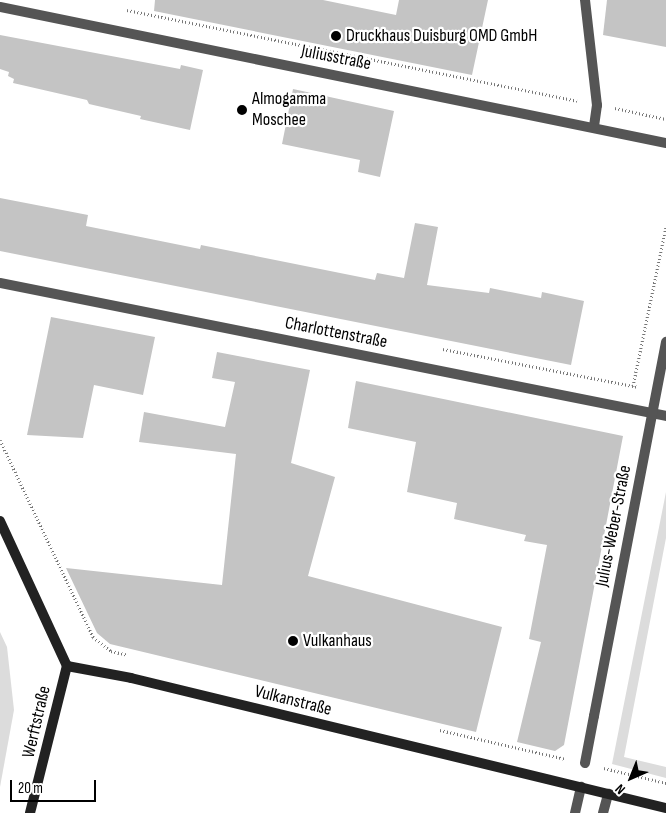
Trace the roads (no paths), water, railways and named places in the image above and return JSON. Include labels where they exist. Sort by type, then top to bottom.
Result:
[{"type":"main road","points":[[0,521],[67,666]]},
{"type":"main road","name":"Vulkanstraße","points":[[67,666],[140,681],[666,808]]},
{"type":"main road","name":"Werftstraße","points":[[30,813],[67,666]]},
{"type":"street","points":[[585,0],[597,105],[594,127]]},
{"type":"street","name":"Juliusstraße","points":[[0,7],[666,143]]},
{"type":"street","name":"Charlottenstraße","points":[[0,283],[666,416]]},
{"type":"street","name":"Julius-Weber-Straße","points":[[585,763],[666,342]]},
{"type":"street","points":[[575,813],[581,787]]},
{"type":"street","points":[[603,813],[608,794]]},
{"type":"place","name":"Druckhaus Duisburg OMD GmbH","points":[[336,36]]},
{"type":"place","name":"Almogamma Moschee","points":[[242,110]]},
{"type":"place","name":"Vulkanhaus","points":[[293,641]]}]
